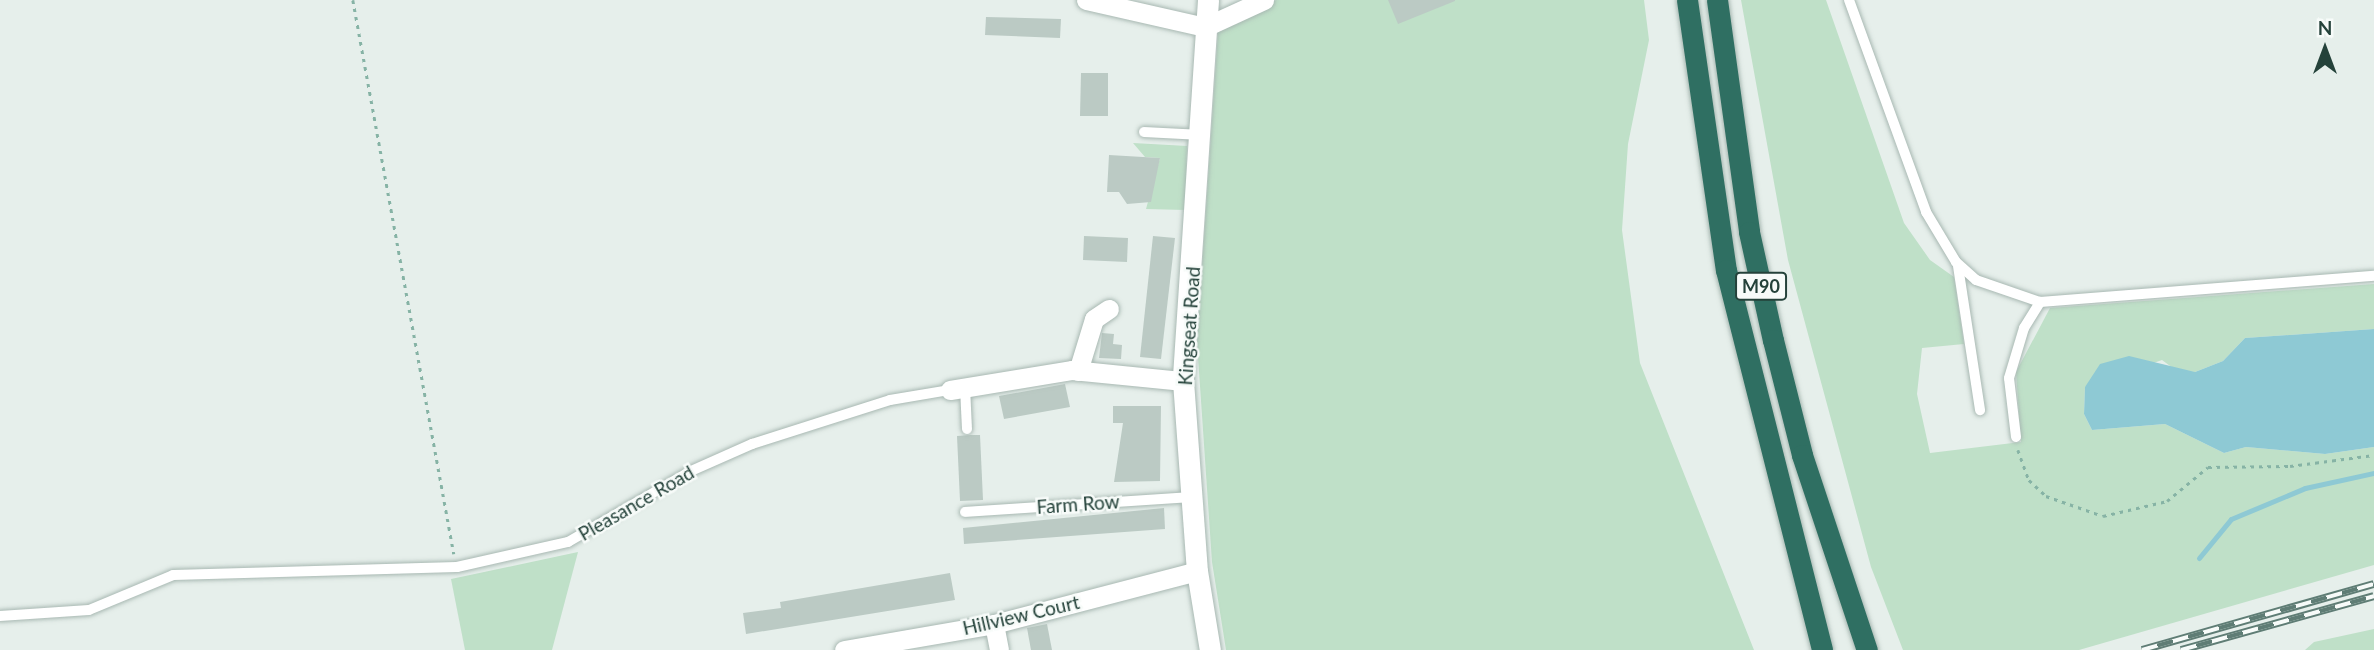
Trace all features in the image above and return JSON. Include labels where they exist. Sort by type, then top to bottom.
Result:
[{"type":"highway","name":"M90","points":[[1687,0],[1724,258],[1768,447],[1822,650]]},
{"type":"highway","name":"M90","points":[[1717,0],[1749,232],[1787,397],[1837,566],[1869,650]]},
{"type":"highway","name":"M90","points":[[1768,447],[1834,650]]},
{"type":"street","points":[[1086,0],[1205,27],[1264,0]]},
{"type":"street","name":"Kingseat Road","points":[[1208,0],[1203,135],[1184,381],[1197,571],[1210,650]]},
{"type":"street","points":[[1078,371],[1094,319],[1109,309]]},
{"type":"street","name":"Pleasance Road","points":[[958,389],[1078,371],[1184,381]]},
{"type":"street","name":"Hillview Court","points":[[844,650],[994,624],[1197,571]]},
{"type":"street","points":[[994,624],[999,650]]},
{"type":"lane","points":[[1849,0],[1926,212],[1956,262],[1980,410]]},
{"type":"lane","points":[[1144,132],[1203,135]]},
{"type":"lane","points":[[1956,262],[2004,293],[2040,302],[2374,276]]},
{"type":"lane","points":[[2016,438],[2009,378],[2024,328],[2040,302]]},
{"type":"lane","name":"Pleasance Road","points":[[0,616],[89,610],[173,575],[457,567],[597,530],[691,471],[752,444],[890,400],[958,389]]},
{"type":"lane","points":[[958,389],[967,429]]},
{"type":"lane","name":"Farm Row","points":[[965,512],[1191,497]]},
{"type":"path","points":[[353,0],[457,567]]},
{"type":"path","points":[[2016,438],[2019,458],[2037,488],[2102,516],[2167,501],[2208,467],[2290,466],[2374,455]]},
{"type":"green space","points":[[1276,0],[1644,0],[1649,40],[1628,144],[1622,230],[1640,363],[1754,650],[1226,650],[1212,562],[1197,342],[1218,32]]},
{"type":"green space","points":[[1741,0],[1826,0],[1904,223],[1930,260],[1954,277],[1964,344],[1922,348],[1917,394],[1930,453],[2021,442],[2016,372],[2050,308],[2374,284],[2374,329],[2245,338],[2223,361],[2195,372],[2177,371],[2162,360],[2085,387],[2084,414],[2092,430],[2165,424],[2224,453],[2246,447],[2325,454],[2374,447],[2374,565],[2079,650],[1903,650],[1871,567],[1788,260]]},
{"type":"green space","points":[[1133,143],[1187,146],[1185,210],[1146,209],[1160,158],[1145,157]]},
{"type":"green space","points":[[578,552],[552,650],[465,650],[451,579]]},
{"type":"green space","points":[[2374,629],[2374,650],[2305,650],[2314,642]]},
{"type":"water","points":[[2374,329],[2374,447],[2325,454],[2246,447],[2224,453],[2165,424],[2092,430],[2084,414],[2085,387],[2100,364],[2129,356],[2195,372],[2223,361],[2245,338]]},
{"type":"building","points":[[1388,0],[1455,0],[1455,1],[1398,24]]},
{"type":"building","points":[[986,17],[1061,19],[1060,38],[985,35]]},
{"type":"building","points":[[1081,73],[1108,73],[1108,116],[1080,116]]},
{"type":"building","points":[[1109,155],[1160,158],[1151,202],[1127,204],[1119,192],[1107,192]]},
{"type":"building","points":[[1084,236],[1128,238],[1127,262],[1083,260]]},
{"type":"building","points":[[1153,236],[1175,238],[1161,359],[1140,357]]},
{"type":"building","points":[[1102,333],[1114,334],[1113,344],[1122,345],[1121,359],[1099,358]]},
{"type":"building","points":[[1065,384],[1070,407],[1004,419],[999,396]]},
{"type":"building","points":[[1113,406],[1161,406],[1160,481],[1114,482],[1123,423],[1113,423]]},
{"type":"building","points":[[980,435],[983,500],[960,501],[957,436]]},
{"type":"building","points":[[1164,508],[1165,529],[964,544],[963,528]]},
{"type":"building","points":[[950,573],[955,600],[746,634],[743,613],[781,608],[780,602]]},
{"type":"building","points":[[1047,624],[1052,650],[1031,650],[1027,628]]},
{"type":"waterway","points":[[2199,558],[2231,519],[2305,488],[2374,473]]},
{"type":"railway","points":[[2142,650],[2374,584]]},
{"type":"railway","points":[[2181,650],[2374,596]]}]
